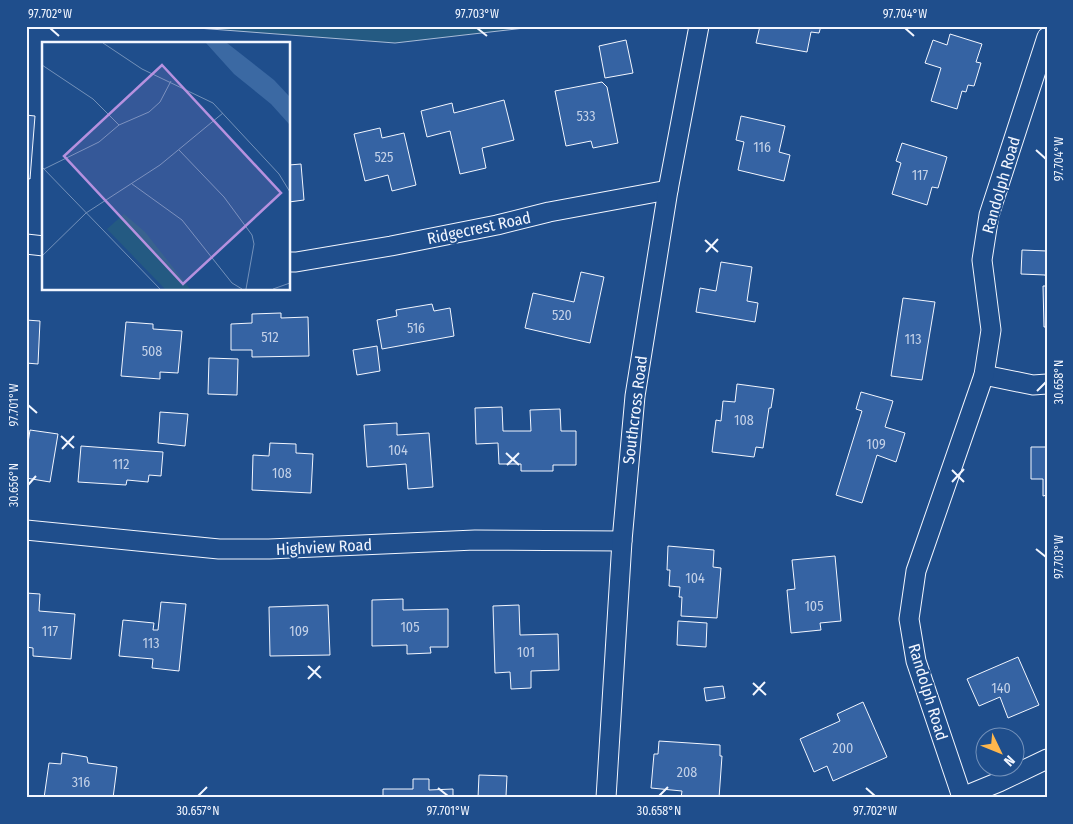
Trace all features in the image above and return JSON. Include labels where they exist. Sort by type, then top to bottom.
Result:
[{"type":"street","name":"Southcross Road","points":[[606,798],[622,541],[635,396],[668,190],[699,26]]},
{"type":"street","name":"Randolph Road","points":[[961,797],[916,661],[909,619],[916,571],[984,375],[990,330],[982,260],[989,215],[1047,37]]},
{"type":"street","name":"Ridgecrest Road","points":[[290,262],[391,246],[497,225],[549,212],[668,190]]},
{"type":"street","points":[[26,244],[42,246]]},
{"type":"street","points":[[984,375],[1032,385],[1047,384]]},
{"type":"street","name":"Highview Road","points":[[26,530],[219,549],[269,549],[475,540],[622,541]]},
{"type":"street","points":[[961,797],[999,782],[1047,759]]},
{"type":"shaded area","points":[[171,26],[542,26],[395,43]]},
{"type":"building","points":[[760,26],[821,26],[819,33],[811,32],[807,52],[756,43]]},
{"type":"building","points":[[950,34],[982,44],[976,62],[981,63],[974,86],[968,85],[966,92],[962,91],[957,109],[931,101],[941,68],[925,63],[933,40],[947,45]]},
{"type":"building","points":[[626,40],[633,73],[605,78],[599,46]]},
{"type":"building","points":[[602,82],[607,87],[618,143],[593,148],[591,141],[566,146],[555,91]]},
{"type":"building","points":[[504,100],[514,140],[482,148],[486,168],[460,174],[450,131],[427,137],[421,111],[452,103],[454,113]]},
{"type":"building","points":[[26,115],[35,116],[30,179],[26,178]]},
{"type":"building","points":[[741,116],[785,126],[779,152],[790,155],[784,181],[738,170],[744,142],[736,140]]},
{"type":"building","points":[[380,128],[382,138],[404,133],[416,185],[392,191],[388,175],[365,181],[354,134]]},
{"type":"building","points":[[902,143],[947,157],[938,188],[932,187],[927,205],[892,194],[901,163],[896,161]]},
{"type":"building","points":[[301,164],[304,200],[290,202],[290,165]]},
{"type":"building","points":[[1022,250],[1047,251],[1047,279],[1045,275],[1021,274]]},
{"type":"building","points":[[721,262],[752,267],[747,301],[758,303],[755,322],[696,312],[700,288],[716,291]]},
{"type":"building","points":[[581,272],[604,277],[590,343],[525,328],[533,293],[574,302]]},
{"type":"building","points":[[1043,286],[1047,286],[1047,327],[1044,327]]},
{"type":"building","points":[[903,298],[935,302],[922,380],[891,376]]},
{"type":"building","points":[[432,304],[434,311],[450,308],[454,336],[382,349],[377,320],[397,316],[396,310]]},
{"type":"building","points":[[281,313],[281,318],[308,317],[309,356],[252,357],[252,350],[231,350],[231,324],[252,323],[252,314]]},
{"type":"building","points":[[26,320],[40,321],[38,364],[26,363]]},
{"type":"building","points":[[126,322],[153,324],[153,329],[182,331],[178,373],[160,372],[160,379],[121,376]]},
{"type":"building","points":[[377,346],[380,371],[357,375],[353,350]]},
{"type":"building","points":[[209,358],[238,359],[237,395],[208,394]]},
{"type":"building","points":[[737,384],[774,389],[763,448],[756,447],[754,457],[712,452],[716,420],[721,421],[723,401],[735,402]]},
{"type":"building","points":[[861,392],[893,401],[885,427],[905,433],[896,462],[877,455],[862,503],[836,495],[862,411],[856,409]]},
{"type":"building","points":[[502,407],[503,431],[531,431],[530,410],[560,409],[561,431],[576,431],[576,465],[553,465],[553,471],[521,471],[521,464],[499,464],[498,443],[476,444],[475,408]]},
{"type":"building","points":[[160,412],[188,414],[185,446],[158,443]]},
{"type":"building","points":[[397,423],[397,435],[429,433],[433,487],[408,489],[406,464],[367,467],[364,425]]},
{"type":"building","points":[[30,430],[58,434],[50,482],[26,478],[26,443],[28,443]]},
{"type":"building","points":[[270,443],[296,444],[296,453],[313,454],[311,493],[252,490],[253,455],[269,456]]},
{"type":"building","points":[[81,446],[163,452],[161,476],[149,475],[148,482],[127,480],[126,485],[78,482]]},
{"type":"building","points":[[1031,447],[1047,447],[1047,495],[1043,496],[1043,479],[1031,479]]},
{"type":"building","points":[[668,546],[714,550],[713,567],[721,568],[717,618],[681,616],[682,597],[679,597],[680,587],[669,586],[670,570],[667,570]]},
{"type":"building","points":[[835,556],[841,621],[820,623],[821,630],[791,633],[787,590],[795,589],[792,560]]},
{"type":"building","points":[[26,593],[40,594],[39,611],[75,614],[71,659],[33,656],[33,648],[26,647]]},
{"type":"building","points":[[403,599],[403,610],[448,609],[448,647],[430,647],[431,653],[407,654],[407,645],[372,646],[372,600]]},
{"type":"building","points":[[161,602],[186,604],[179,671],[152,668],[153,659],[119,656],[123,620],[154,623],[153,630],[158,630]]},
{"type":"building","points":[[328,605],[330,655],[270,656],[269,607]]},
{"type":"building","points":[[519,605],[520,635],[558,634],[559,670],[531,671],[531,688],[511,689],[510,672],[495,673],[493,606]]},
{"type":"building","points":[[678,621],[707,623],[706,647],[677,645]]},
{"type":"building","points":[[1018,657],[1039,705],[1008,718],[1000,697],[979,706],[967,679]]},
{"type":"building","points":[[723,686],[725,698],[706,701],[704,688]]},
{"type":"building","points":[[863,702],[887,757],[833,781],[827,766],[814,772],[800,739],[840,721],[837,714]]},
{"type":"building","points":[[659,741],[720,745],[720,756],[722,756],[719,798],[681,798],[682,791],[651,788],[654,754],[658,754]]},
{"type":"building","points":[[62,753],[87,757],[88,763],[117,767],[113,798],[44,798],[49,763],[61,764]]},
{"type":"building","points":[[479,775],[507,776],[506,796],[538,798],[478,798]]},
{"type":"building","points":[[413,779],[429,779],[429,790],[453,789],[453,798],[383,798],[383,789],[413,789]]}]
